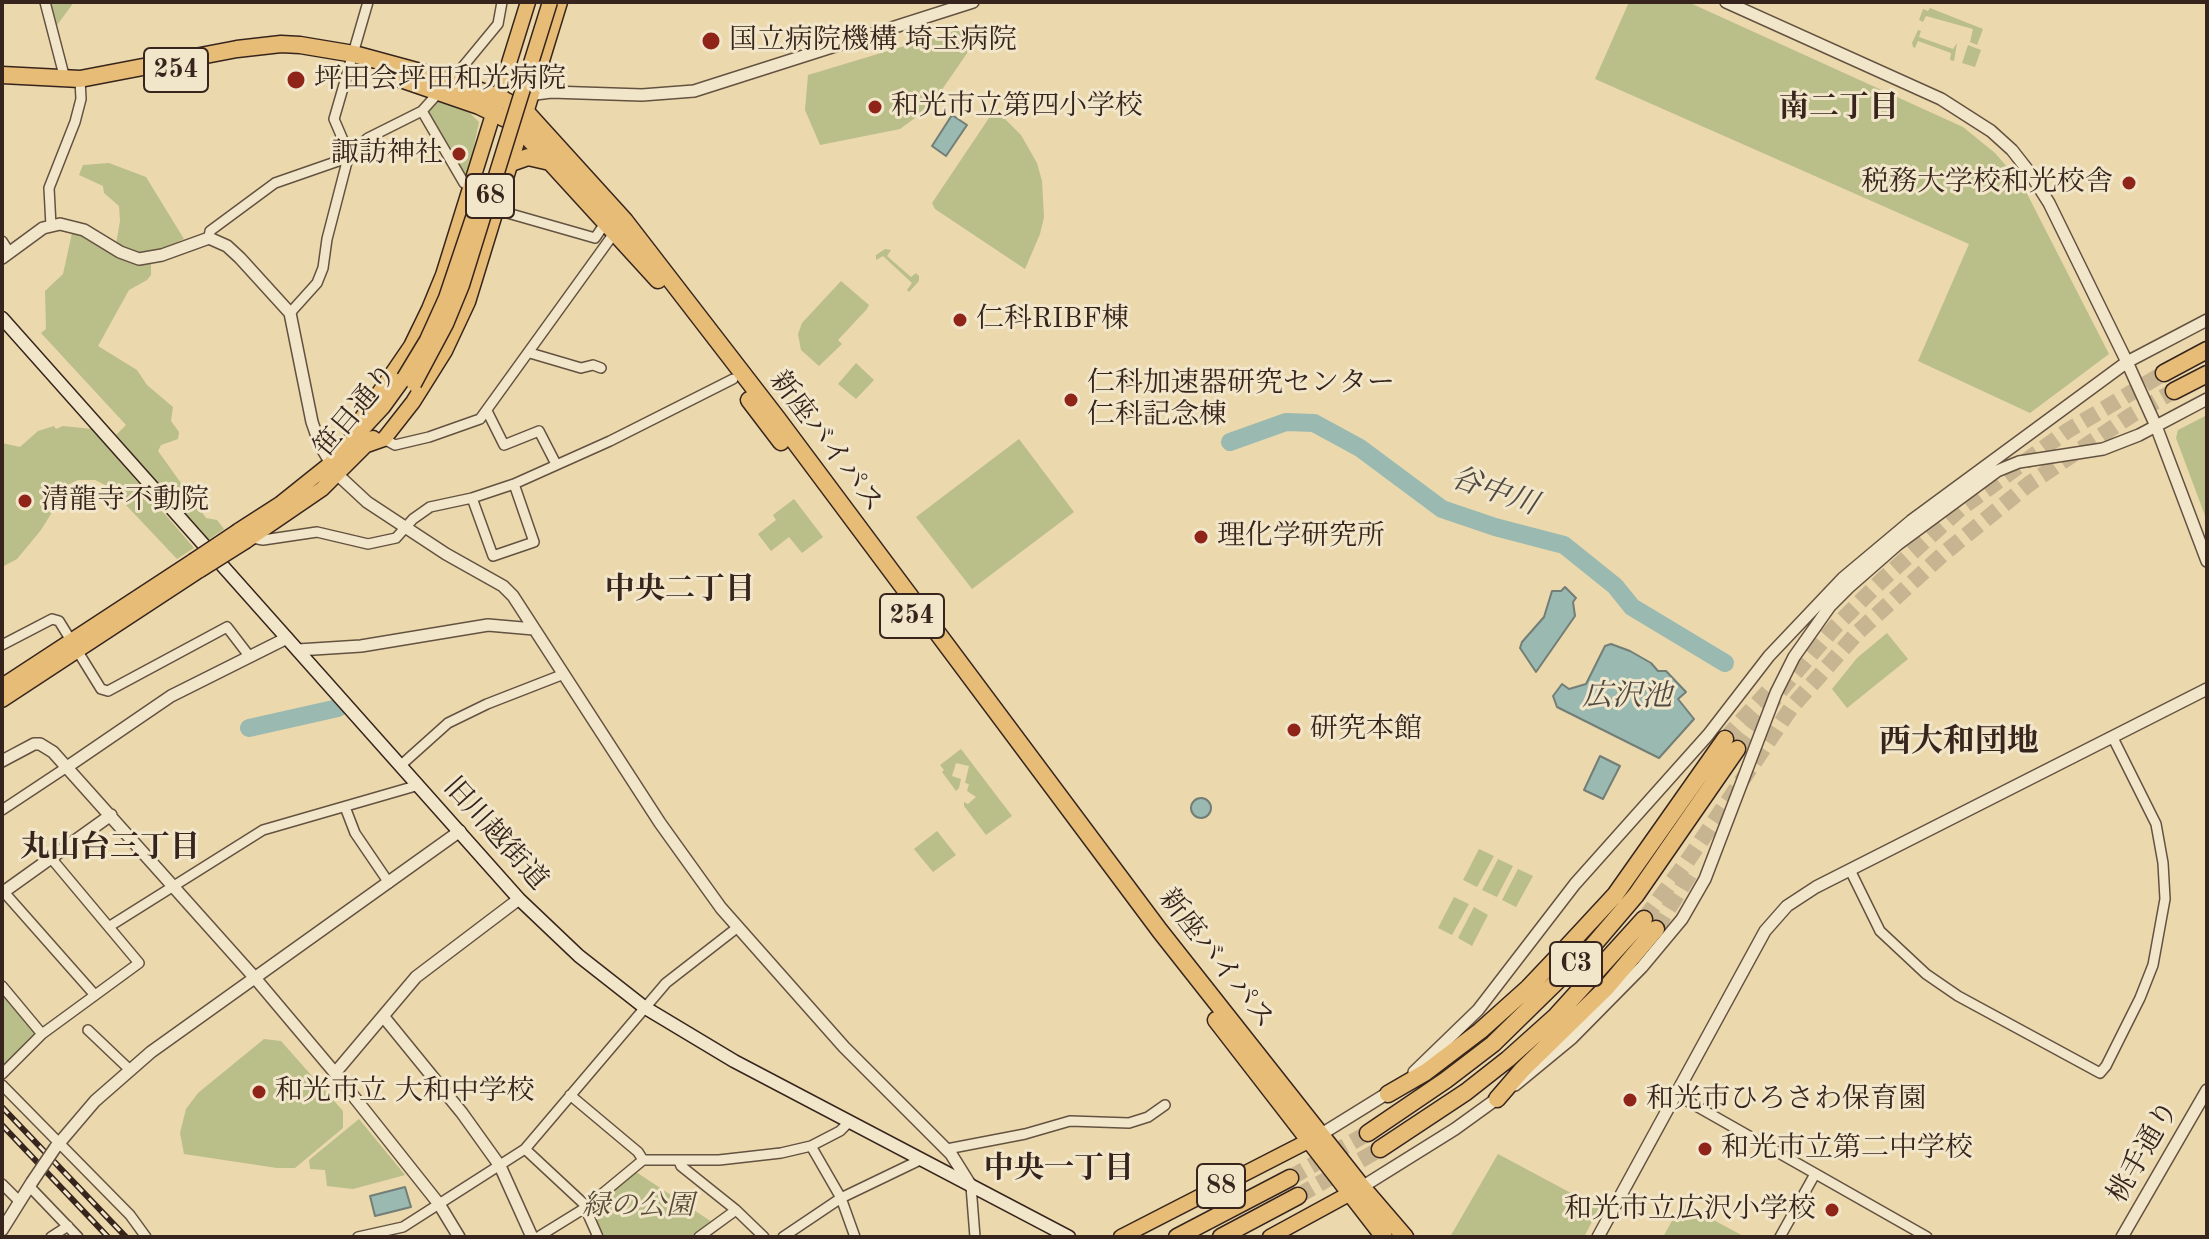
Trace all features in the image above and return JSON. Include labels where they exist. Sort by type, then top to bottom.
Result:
[{"type":"highway","name":"新座バイパス","points":[[2,84],[75,82],[260,55],[300,55],[352,59],[445,86],[502,104],[524,121],[625,221],[680,291],[1314,1138]]},
{"type":"highway","name":"新座バイパス","points":[[2,75],[75,82]]},
{"type":"highway","name":"新座バイパス","points":[[524,121],[551,162],[656,277],[1355,1191],[1384,1237]]},
{"type":"highway","points":[[511,163],[528,157],[551,162]]},
{"type":"highway","points":[[2164,373],[2207,350]]},
{"type":"highway","points":[[2174,391],[2207,374]]},
{"type":"highway","name":"C3","points":[[1368,1133],[1493,1044],[1590,949],[1636,895],[1731,744],[1615,895],[1528,988],[1480,1031],[1426,1072],[1388,1094]]},
{"type":"highway","name":"C3","points":[[1380,1149],[1454,1100],[1508,1059],[1650,924],[1606,988],[1522,1070],[1497,1099]]},
{"type":"highway","points":[[1177,1237],[1290,1178]]},
{"type":"highway","name":"新座バイパス","points":[[1355,1191],[1405,1237]]},
{"type":"highway","points":[[1221,1237],[1298,1196]]},
{"type":"main road","points":[[349,445],[355,428],[411,346],[429,309],[502,104],[528,2]]},
{"type":"main road","name":"笹目通り","points":[[334,470],[349,445],[409,381],[446,298],[540,2]]},
{"type":"main road","name":"笹目通り","points":[[2,700],[76,645],[197,565],[246,537],[280,504],[367,445],[435,347],[462,285],[550,2]]},
{"type":"main road","points":[[367,445],[384,439],[413,402],[445,351],[468,302],[560,2]]},
{"type":"main road","points":[[514,50],[519,61],[526,64],[537,64],[543,58]]},
{"type":"main road","name":"旧川越街道","points":[[2,318],[519,899],[579,956],[644,1007],[722,1055],[1069,1237]]},
{"type":"main road","name":"笹目通り","points":[[2,686],[76,645]]},
{"type":"main road","name":"88","points":[[1121,1237],[1314,1138]]},
{"type":"main road","name":"88","points":[[1270,1237],[1355,1191]]},
{"type":"street","points":[[45,2],[75,82],[75,122],[49,188],[51,226]]},
{"type":"street","points":[[290,313],[317,283],[323,268],[327,239],[349,154],[334,119],[368,2]]},
{"type":"street","points":[[209,238],[210,231],[275,183],[344,159],[368,138],[422,111],[498,24],[502,2]]},
{"type":"street","points":[[502,104],[533,93],[642,95],[694,91],[973,2]]},
{"type":"street","points":[[1726,2],[1941,99],[1991,131],[2030,173],[2049,203],[2127,362],[2156,426],[2207,561]]},
{"type":"street","points":[[422,111],[464,183],[471,186]]},
{"type":"street","points":[[497,210],[595,238],[611,227]]},
{"type":"street","points":[[2,241],[6,255],[34,233],[51,226],[69,225],[139,259],[162,255],[209,238],[234,252],[290,313],[312,422],[334,470],[367,502],[503,586],[521,606],[660,823],[721,908],[844,1047],[947,1149],[971,1186],[975,1237]]},
{"type":"street","points":[[384,439],[395,445],[429,437],[472,423],[487,411],[530,353],[611,227]]},
{"type":"street","points":[[1314,1138],[1388,1094],[1442,1048],[1478,1010],[1575,884],[1708,735],[1769,656],[1843,578],[1911,521],[2127,362],[2207,320]]},
{"type":"street","points":[[530,353],[581,368],[593,365],[601,368]]},
{"type":"street","points":[[246,537],[263,540],[317,532],[368,544],[396,538],[413,519],[430,507],[472,498],[514,484],[610,441],[733,379]]},
{"type":"street","points":[[1355,1191],[1455,1129],[1546,1062],[1642,967],[1682,919],[1705,879],[1776,693],[1794,657],[1830,606],[1849,587],[1898,544],[1985,478],[2009,465],[2103,449],[2207,399]]},
{"type":"street","points":[[487,411],[504,445],[539,431],[556,464]]},
{"type":"street","points":[[472,498],[493,556],[534,542],[514,484]]},
{"type":"street","points":[[2,645],[52,619],[59,621],[101,689],[108,691],[227,627],[250,657]]},
{"type":"street","points":[[298,650],[383,643],[488,625],[534,629]]},
{"type":"street","points":[[2,810],[171,696],[287,638]]},
{"type":"street","points":[[400,766],[448,723],[564,674]]},
{"type":"street","points":[[1598,1237],[1770,923],[1797,899],[1850,870],[2207,689]]},
{"type":"street","points":[[1850,870],[1880,931],[1926,974],[1958,996],[2100,1073],[2140,998],[2153,965],[2165,899],[2156,824],[2113,738]]},
{"type":"street","points":[[2,761],[27,745],[40,744],[53,752],[255,978],[335,1073],[439,1204],[459,1237]]},
{"type":"street","points":[[110,926],[263,830],[419,785]]},
{"type":"street","points":[[345,807],[355,833],[389,883]]},
{"type":"street","points":[[94,994],[2,892],[111,815]]},
{"type":"street","points":[[2,1230],[57,1146],[95,1101],[129,1069],[195,1018],[460,831]]},
{"type":"street","points":[[2,1074],[42,1034],[139,963],[51,858]]},
{"type":"street","points":[[335,1073],[416,977],[519,899]]},
{"type":"street","points":[[358,1237],[403,1227],[525,1149],[644,1007],[679,971],[738,927]]},
{"type":"street","points":[[2,986],[42,1034]]},
{"type":"street","points":[[383,1016],[462,1113],[500,1166],[532,1237]]},
{"type":"street","points":[[88,1030],[129,1069]]},
{"type":"street","points":[[2,1085],[57,1146],[130,1215],[146,1237]]},
{"type":"street","name":"桃手通り","points":[[2122,1237],[2207,1090]]},
{"type":"street","points":[[1675,1094],[1927,1237]]},
{"type":"street","points":[[570,1095],[638,1152],[643,1160]]},
{"type":"street","points":[[947,1149],[1025,1134],[1070,1121],[1129,1123],[1148,1117],[1165,1105]]},
{"type":"street","points":[[538,1237],[585,1208],[643,1160],[719,1160],[781,1153],[811,1146],[840,1131],[849,1122]]},
{"type":"street","points":[[811,1146],[841,1198],[855,1237]]},
{"type":"street","points":[[525,1149],[583,1203],[598,1237]]},
{"type":"street","points":[[783,1237],[841,1198],[920,1160]]},
{"type":"street","points":[[679,1161],[764,1237]]},
{"type":"street","points":[[1780,1237],[1815,1174]]},
{"type":"street","points":[[2,1184],[19,1201]]},
{"type":"street","points":[[30,1184],[78,1237]]},
{"type":"street","points":[[699,1237],[736,1210]]},
{"type":"street","points":[[51,1237],[68,1226]]},
{"type":"green space","points":[[52,2],[74,2],[55,28],[51,8]]},
{"type":"green space","points":[[1629,2],[1688,2],[1963,127],[1995,153],[2022,184],[2109,354],[2030,413],[1918,361],[1969,244],[1595,79]]},
{"type":"green space","points":[[1930,8],[1983,29],[1977,45],[1970,42],[1973,29],[1926,16],[1923,22],[1919,20],[1923,9],[1928,11]]},
{"type":"green space","points":[[961,29],[972,46],[930,107],[900,129],[820,145],[805,110],[808,75]]},
{"type":"green space","points":[[1918,30],[1921,31],[1919,37],[1953,49],[1957,43],[1954,61],[1950,60],[1951,53],[1918,41],[1913,47]]},
{"type":"green space","points":[[1968,45],[1981,50],[1975,67],[1962,63]]},
{"type":"green space","points":[[440,98],[470,113],[479,122],[468,175],[462,175],[426,112]]},
{"type":"green space","points":[[995,109],[1021,135],[1037,163],[1042,181],[1044,217],[1025,269],[935,209],[932,203]]},
{"type":"green space","points":[[109,163],[146,177],[184,239],[154,253],[136,254],[116,244],[119,206],[104,193],[103,186],[79,175],[83,165]]},
{"type":"green space","points":[[72,233],[133,262],[151,264],[151,275],[129,290],[98,346],[137,370],[147,385],[173,407],[171,421],[179,432],[178,439],[161,445],[158,451],[206,518],[217,520],[224,529],[208,540],[116,435],[126,425],[41,333],[46,329],[45,291],[63,274]]},
{"type":"green space","points":[[885,249],[891,250],[887,256],[911,277],[916,273],[919,276],[919,281],[909,292],[907,290],[912,283],[883,256],[876,260],[876,255]]},
{"type":"green space","points":[[841,281],[869,305],[838,340],[842,344],[819,366],[801,350],[798,334],[802,323]]},
{"type":"green space","points":[[856,363],[874,380],[856,399],[838,384]]},
{"type":"green space","points":[[2207,415],[2207,521],[2176,438],[2178,430]]},
{"type":"green space","points":[[54,426],[56,429],[63,426],[92,429],[194,548],[177,559],[109,487],[95,480],[78,480],[59,489],[59,501],[41,530],[17,559],[2,567],[2,443],[20,447],[38,431]]},
{"type":"green space","points":[[1019,439],[1074,512],[972,589],[916,517]]},
{"type":"green space","points":[[794,499],[823,537],[802,553],[789,537],[771,551],[758,534],[776,520],[773,515]]},
{"type":"green space","points":[[1887,633],[1908,659],[1847,708],[1832,689],[1857,658]]},
{"type":"green space","points":[[961,749],[1012,816],[986,835],[964,806],[964,802],[968,804],[976,797],[967,791],[969,784],[965,783],[969,766],[956,763],[952,776],[961,779],[956,791],[942,772],[944,770],[940,765]]},
{"type":"green space","points":[[937,831],[956,855],[933,872],[914,849]]},
{"type":"green space","points":[[1479,849],[1494,856],[1477,887],[1463,880]]},
{"type":"green space","points":[[1498,859],[1513,866],[1497,897],[1482,890]]},
{"type":"green space","points":[[1518,869],[1533,876],[1516,907],[1502,900]]},
{"type":"green space","points":[[1454,897],[1469,904],[1452,935],[1438,928]]},
{"type":"green space","points":[[1474,907],[1488,915],[1472,946],[1458,938]]},
{"type":"green space","points":[[2,993],[35,1032],[35,1036],[2,1067]]},
{"type":"green space","points":[[264,1039],[281,1041],[343,1111],[343,1128],[295,1168],[184,1154],[180,1133],[186,1109],[198,1093]]},
{"type":"green space","points":[[359,1119],[405,1175],[353,1189],[327,1186],[325,1170],[310,1169],[309,1160]]},
{"type":"green space","points":[[1498,1154],[1599,1208],[1584,1237],[1450,1237]]},
{"type":"green space","name":"緑の公園","points":[[636,1172],[712,1222],[690,1237],[605,1237],[592,1211]]},
{"type":"green space","points":[[1682,1203],[1745,1237],[1663,1237]]},
{"type":"water","points":[[952,115],[967,125],[946,156],[932,146]]},
{"type":"water","name":"広沢池","points":[[1565,587],[1576,598],[1573,602],[1575,616],[1536,672],[1520,648],[1522,642],[1544,617],[1552,591],[1561,591]]},
{"type":"water","name":"広沢池","points":[[1611,644],[1651,663],[1658,671],[1666,671],[1686,692],[1678,699],[1694,719],[1659,758],[1557,707],[1553,696],[1562,684],[1569,689],[1586,684],[1605,646]]},
{"type":"water","points":[[1600,756],[1620,766],[1603,799],[1584,790]]},
{"type":"water","points":[[1201,798],[1208,801],[1211,808],[1208,815],[1201,818],[1194,815],[1191,808],[1194,801]]},
{"type":"water","points":[[405,1187],[411,1207],[375,1216],[370,1196]]},
{"type":"waterway","name":"谷中川","points":[[1230,442],[1286,422],[1314,423],[1360,448],[1442,509],[1564,545],[1615,586],[1632,607],[1725,663]]},
{"type":"waterway","name":"谷中川","points":[[249,728],[338,708]]},
{"type":"tunnel","points":[[1737,749],[1784,686],[1834,628],[1960,509],[2067,431],[2164,373]]},
{"type":"tunnel","points":[[1644,919],[1686,863],[1791,708],[1857,633],[1942,555],[2029,484],[2130,416],[2174,391]]},
{"type":"tunnel","points":[[1725,739],[1772,687]]},
{"type":"tunnel","points":[[1656,929],[1693,869]]},
{"type":"tunnel","points":[[1290,1178],[1368,1133]]},
{"type":"tunnel","points":[[1298,1196],[1380,1149]]},
{"type":"railway","points":[[2,1107],[126,1237]]},
{"type":"railway","points":[[2,1125],[108,1237]]},
{"type":"place","name":"国立病院機構 埼玉病院","points":[[711,41]]},
{"type":"place","name":"坪田会坪田和光病院","points":[[296,80]]},
{"type":"place","name":"和光市立第四小学校","points":[[875,107]]},
{"type":"place","name":"諏訪神社","points":[[459,154]]},
{"type":"place","name":"税務大学校和光校舎","points":[[2129,183]]},
{"type":"place","name":"仁科RIBF棟","points":[[960,320]]},
{"type":"place","name":"仁科加速器研究センター 仁科記念棟","points":[[1071,400]]},
{"type":"place","name":"清龍寺不動院","points":[[25,501]]},
{"type":"place","name":"理化学研究所","points":[[1201,537]]},
{"type":"place","name":"研究本館","points":[[1294,730]]},
{"type":"place","name":"和光市立 大和中学校","points":[[259,1092]]},
{"type":"place","name":"和光市ひろさわ保育園","points":[[1630,1100]]},
{"type":"place","name":"和光市立第二中学校","points":[[1705,1149]]},
{"type":"place","name":"和光市立広沢小学校","points":[[1832,1210]]},
{"type":"district","name":"南二丁目","points":[[1839,108]]},
{"type":"district","name":"中央二丁目","points":[[680,590]]},
{"type":"district","name":"西大和団地","points":[[1959,743]]},
{"type":"district","name":"丸山台三丁目","points":[[110,848]]},
{"type":"district","name":"中央一丁目","points":[[1059,1169]]}]
